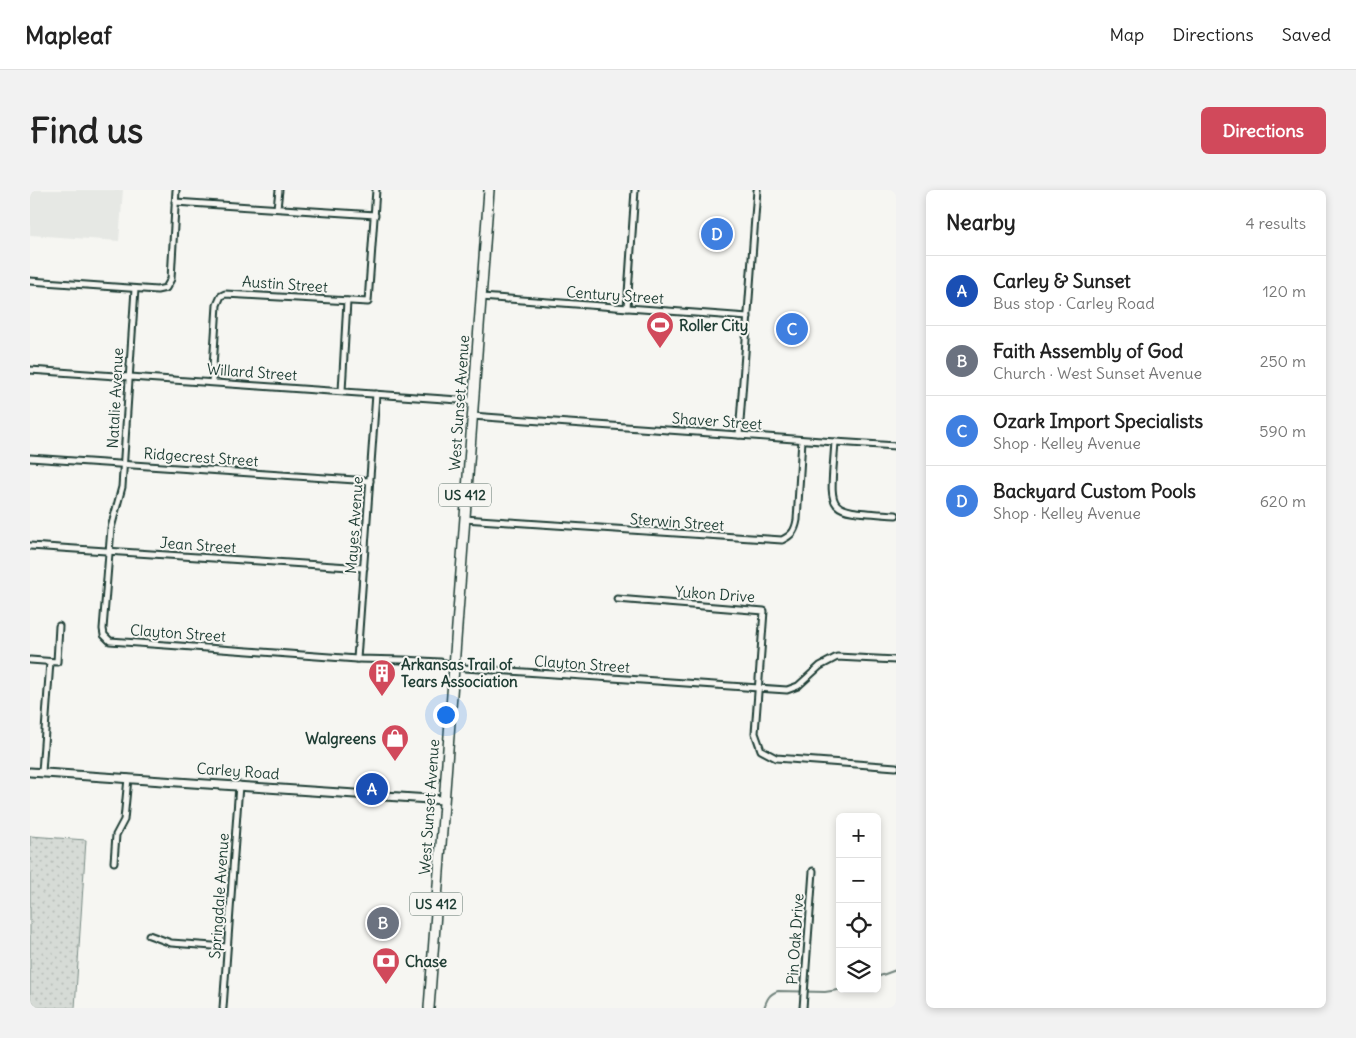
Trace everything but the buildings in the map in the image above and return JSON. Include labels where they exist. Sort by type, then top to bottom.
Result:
[{"type":"highway","name":"West Sunset Avenue","points":[[428,1008],[488,190]]},
{"type":"street","points":[[30,281],[157,290],[166,288],[169,284],[176,190]]},
{"type":"street","points":[[277,208],[279,190]]},
{"type":"street","points":[[342,391],[347,301],[368,302],[376,190]]},
{"type":"street","points":[[627,308],[635,190]]},
{"type":"street","points":[[740,435],[757,190]]},
{"type":"street","points":[[175,202],[374,215]]},
{"type":"street","name":"Natalie Avenue","points":[[106,638],[103,629],[109,552],[113,518],[122,487],[135,288]]},
{"type":"street","name":"Austin Street","points":[[212,382],[217,305],[221,296],[230,293],[347,301]]},
{"type":"street","name":"Century Street","points":[[481,297],[748,317]]},
{"type":"street","name":"Willard Street","points":[[30,370],[473,401]]},
{"type":"street","name":"Mayes Avenue","points":[[357,658],[376,394]]},
{"type":"street","name":"Shaver Street","points":[[472,416],[896,446]]},
{"type":"street","name":"Sterwin Street","points":[[463,519],[782,540],[790,536],[795,530],[802,440]]},
{"type":"street","points":[[834,442],[831,494],[833,503],[839,509],[849,511],[896,515]]},
{"type":"street","name":"Ridgecrest Street","points":[[30,458],[370,481]]},
{"type":"street","name":"Jean Street","points":[[30,546],[364,568]]},
{"type":"street","name":"Yukon Drive","points":[[617,599],[764,611],[759,688]]},
{"type":"street","points":[[30,660],[57,662],[59,626]]},
{"type":"street","name":"Clayton Street","points":[[106,638],[115,641],[410,660],[454,666],[787,690],[808,679],[824,663],[837,657],[896,660]]},
{"type":"street","points":[[42,772],[50,662]]},
{"type":"street","points":[[759,688],[755,733],[757,744],[767,756],[896,766]]},
{"type":"street","name":"Carley Road","points":[[30,772],[444,800]]},
{"type":"street","points":[[114,862],[116,835],[124,820],[128,778]]},
{"type":"street","name":"Springdale Avenue","points":[[222,1008],[239,785]]},
{"type":"street","name":"Pin Oak Drive","points":[[803,1008],[813,871]]},
{"type":"street","points":[[149,935],[171,943],[227,947]]},
{"type":"shaded area","points":[[30,190],[123,190],[119,241],[30,235]]},
{"type":"shaded area","points":[[30,836],[86,840],[75,1008],[30,1008]]},
{"type":"waterway","points":[[881,976],[896,970]]},
{"type":"waterway","points":[[764,1008],[769,997],[778,991],[825,992],[836,990]]},
{"type":"place","name":"Backyard Custom Pools","points":[[717,234]]},
{"type":"place","name":"Ozark Import Specialists","points":[[792,329]]},
{"type":"place","name":"Roller City","points":[[660,349]]},
{"type":"place","name":"Arkansas Trail of Tears Association","points":[[382,697]]},
{"type":"place","name":"Walgreens","points":[[395,762]]},
{"type":"place","name":"Carley & Sunset","points":[[372,789]]},
{"type":"place","name":"Faith Assembly of God","points":[[383,923]]},
{"type":"place","name":"Chase","points":[[386,985]]}]
